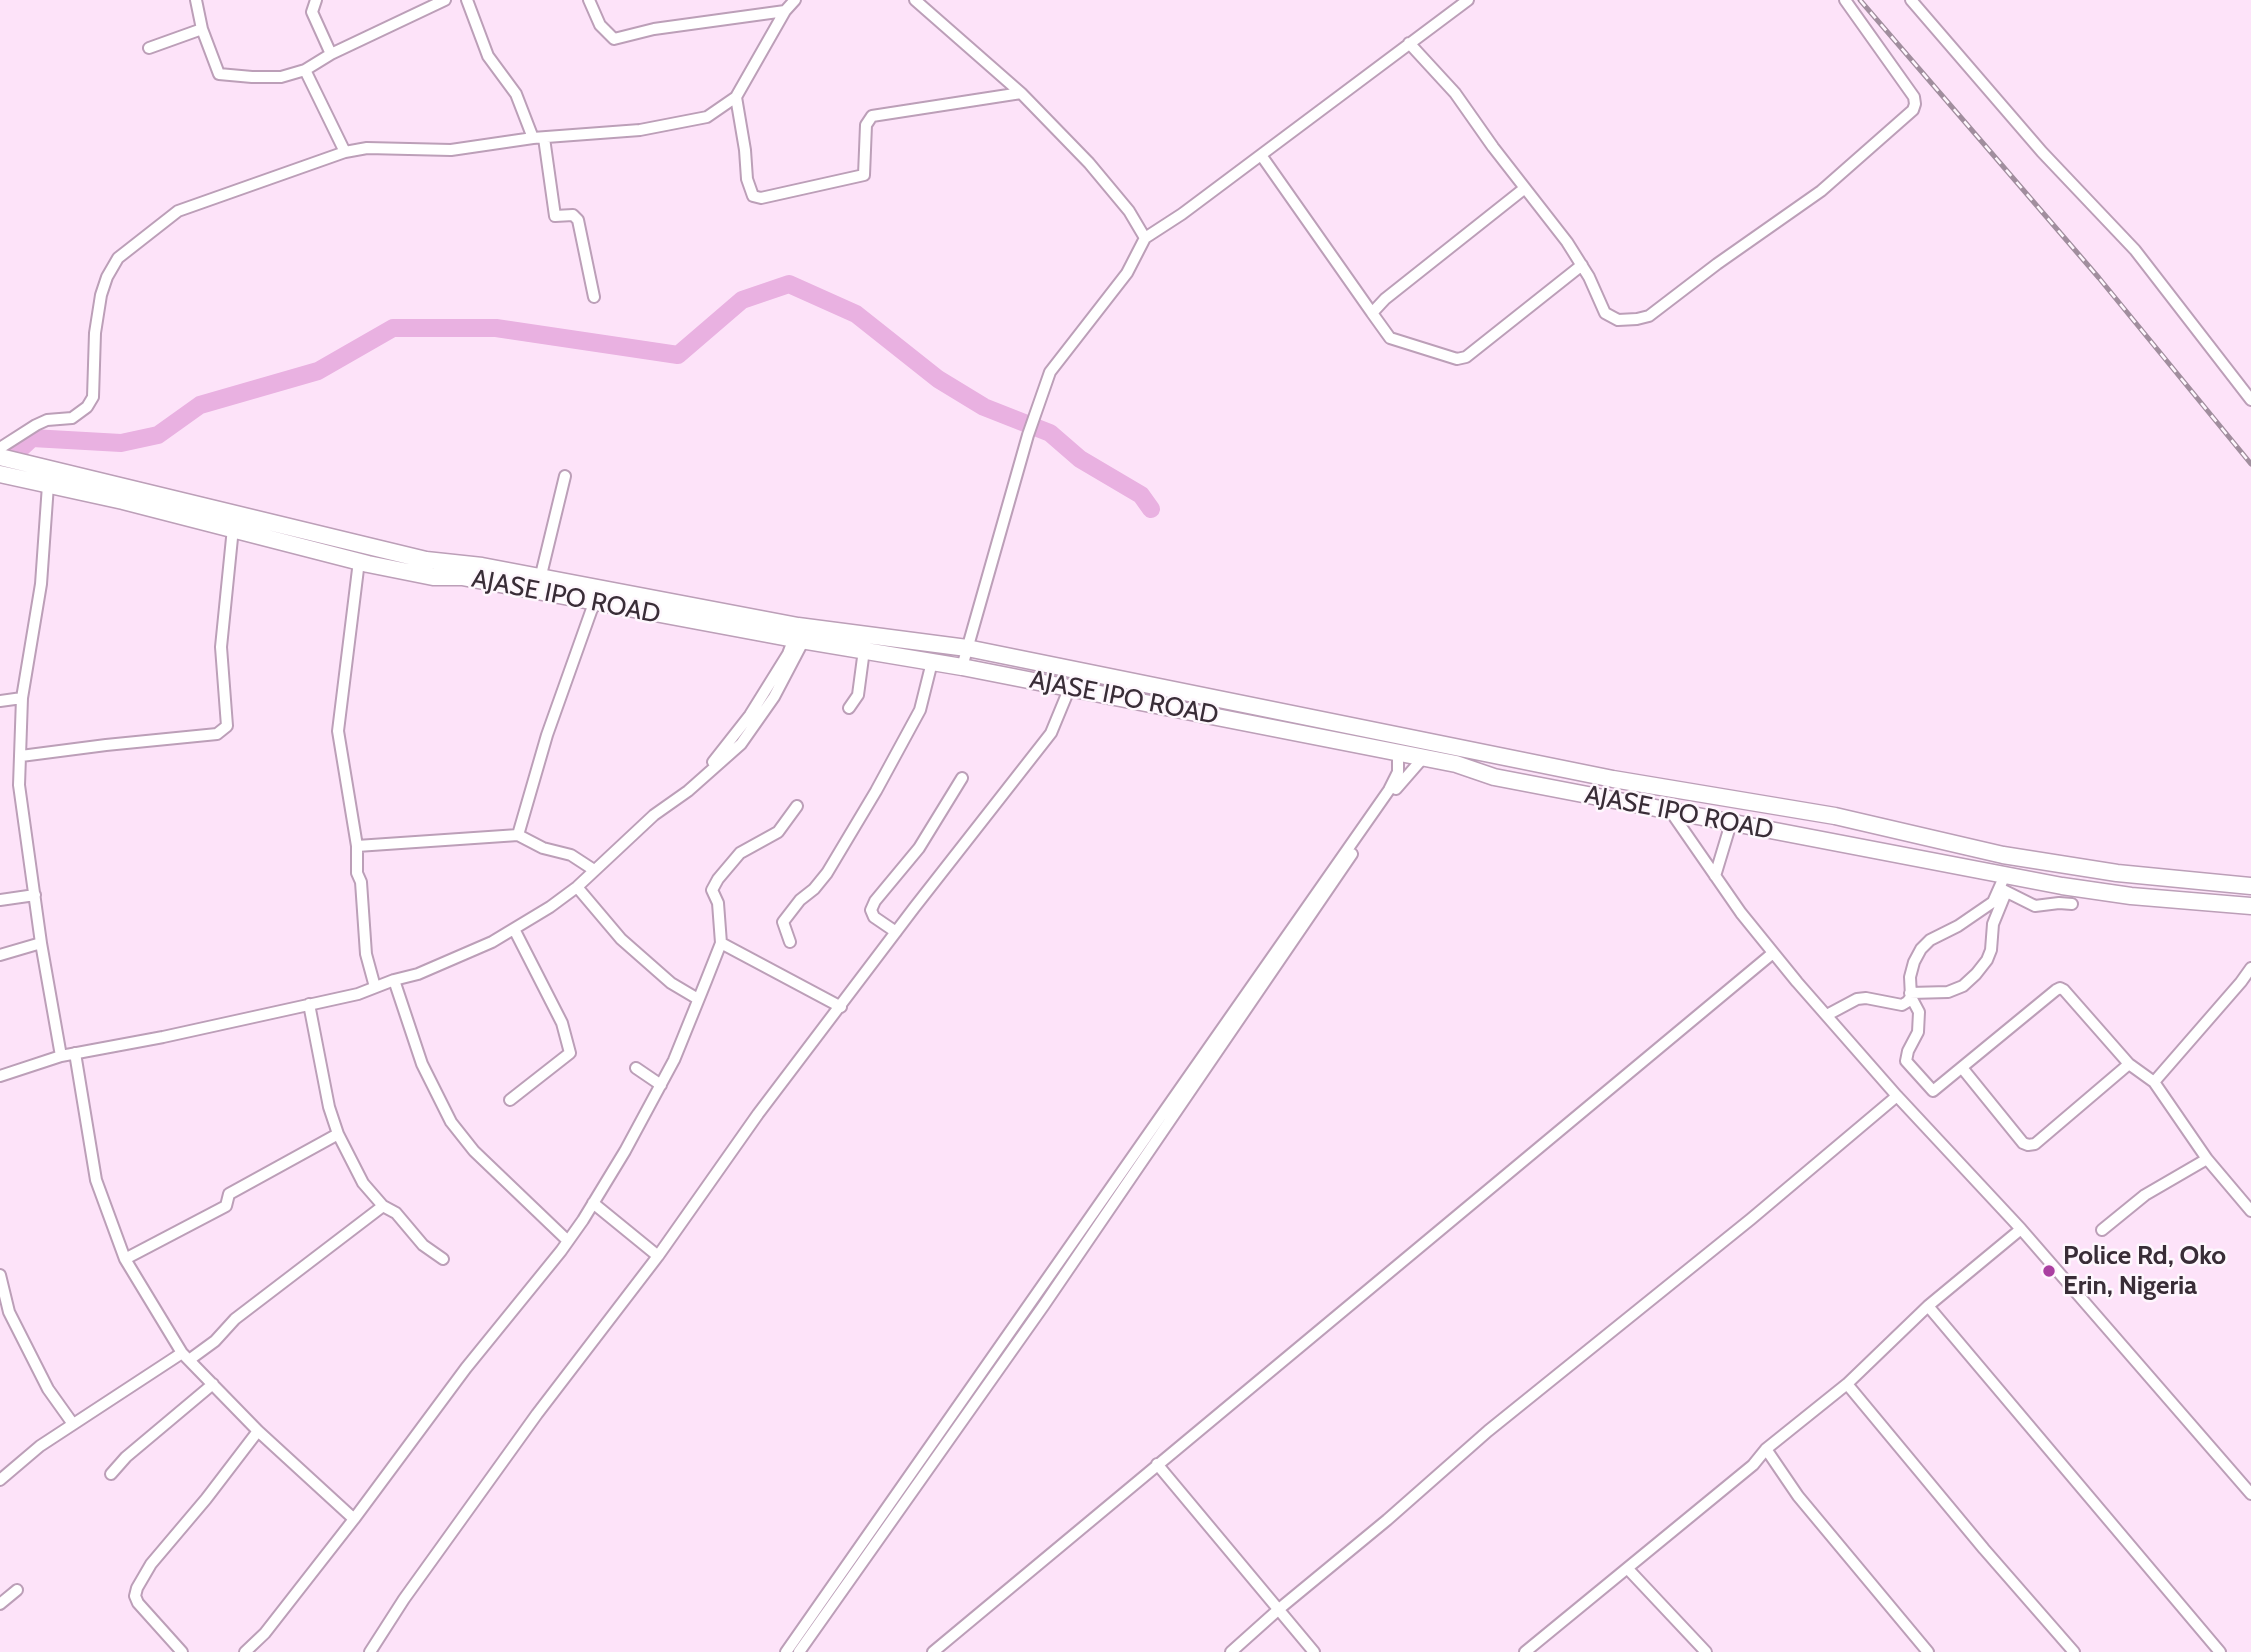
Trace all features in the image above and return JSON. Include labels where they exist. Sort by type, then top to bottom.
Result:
[{"type":"highway","name":"AJASE IPO ROAD","points":[[1,459],[29,464],[280,533],[359,561],[433,577],[462,577],[594,603],[801,633],[967,648],[1613,779],[1835,816],[2003,855],[2133,875],[2251,886]]},
{"type":"highway","name":"AJASE IPO ROAD","points":[[1,459],[48,485],[233,528],[280,533],[426,560],[482,566],[801,633],[864,650],[1070,687],[1456,764],[1494,777],[1731,823],[2004,885],[2251,906]]},
{"type":"highway","points":[[2131,896],[2133,875]]},
{"type":"street","points":[[196,0],[202,29],[219,74],[281,77],[305,70],[331,54],[445,0]]},
{"type":"street","points":[[316,0],[312,12],[331,54]]},
{"type":"street","points":[[467,0],[488,56],[516,93],[539,138],[555,216],[573,215],[578,220],[594,297]]},
{"type":"street","points":[[589,0],[600,25],[614,39],[654,29],[785,11]]},
{"type":"street","points":[[1,459],[36,425],[47,420],[72,418],[87,407],[93,397],[94,333],[107,276],[118,258],[178,211],[345,152],[367,148],[452,150],[539,138],[639,130],[707,117],[736,97],[785,11],[795,0]]},
{"type":"street","points":[[915,0],[1021,93],[1089,163],[1129,211],[1145,238]]},
{"type":"street","points":[[962,667],[1028,435],[1050,372],[1127,272],[1145,238],[1182,214],[1468,0]]},
{"type":"street","points":[[1409,43],[1455,93],[1582,265],[1605,313],[1618,320],[1648,316],[1821,191],[1913,110],[1914,97],[1845,0]]},
{"type":"street","points":[[1911,0],[2042,152],[2135,250],[2251,400]]},
{"type":"street","points":[[149,48],[202,29]]},
{"type":"street","points":[[305,70],[345,152]]},
{"type":"street","points":[[736,97],[744,139],[747,179],[753,196],[761,198],[864,175],[866,125],[872,116],[1021,93]]},
{"type":"street","points":[[1261,155],[1390,338],[1457,359],[1466,357],[1582,265]]},
{"type":"street","points":[[1372,313],[1385,299],[1525,188]]},
{"type":"street","points":[[540,579],[565,476]]},
{"type":"street","points":[[48,485],[41,584],[22,698],[19,785],[41,943],[61,1056]]},
{"type":"street","points":[[21,756],[217,734],[227,726],[221,647],[233,528]]},
{"type":"street","points":[[359,561],[338,731],[358,846],[357,873],[361,882],[366,954],[375,987]]},
{"type":"street","points":[[518,835],[547,735],[594,603]]},
{"type":"street","points":[[0,1076],[61,1056],[163,1037],[358,994],[418,974],[492,942],[577,887],[654,815],[688,791],[750,715],[801,633]]},
{"type":"street","points":[[849,708],[858,695],[862,681],[864,650]]},
{"type":"street","points":[[790,942],[783,922],[827,873],[876,791],[920,710],[932,662]]},
{"type":"street","points":[[370,1652],[404,1599],[537,1415],[658,1256],[758,1114],[1051,733],[1070,687]]},
{"type":"street","points":[[0,701],[22,698]]},
{"type":"street","points":[[786,1652],[1389,790],[1398,772],[1398,753]]},
{"type":"street","points":[[799,1652],[1048,1298],[1400,783],[1423,758]]},
{"type":"street","points":[[896,932],[873,917],[871,910],[875,901],[919,848],[962,778]]},
{"type":"street","points":[[246,1652],[265,1633],[354,1519],[466,1368],[568,1241],[593,1203],[625,1151],[674,1060],[720,943],[718,903],[712,890],[740,853],[778,832],[797,806]]},
{"type":"street","points":[[1671,812],[1715,877],[1773,953],[1897,1096],[2021,1230],[2251,1494]]},
{"type":"street","points":[[1715,877],[1731,823]]},
{"type":"street","points":[[358,846],[518,835],[543,848],[571,855],[594,870]]},
{"type":"street","points":[[2004,885],[2035,906],[2072,904]]},
{"type":"street","points":[[2004,885],[1985,909],[1930,940],[1921,949],[1910,976],[1911,995],[1919,1012],[1918,1032],[1906,1060],[1933,1091],[2060,988],[2129,1064],[2154,1082],[2207,1159],[2251,1211]]},
{"type":"street","points":[[1827,1014],[1857,999],[1866,998],[1902,1005],[1911,995],[1948,992],[1963,986],[1987,960],[1991,950],[1993,924],[2004,885]]},
{"type":"street","points":[[577,887],[621,939],[671,983],[698,999]]},
{"type":"street","points":[[0,900],[35,895]]},
{"type":"street","points":[[510,1100],[570,1053],[562,1023],[514,929]]},
{"type":"street","points":[[0,955],[41,943]]},
{"type":"street","points":[[720,943],[841,1007]]},
{"type":"street","points":[[933,1652],[1773,953]]},
{"type":"street","points":[[2154,1082],[2251,968]]},
{"type":"street","points":[[394,980],[422,1064],[450,1122],[474,1151],[568,1241]]},
{"type":"street","points":[[2241,982],[2251,990]]},
{"type":"street","points":[[309,1003],[329,1107],[338,1134],[363,1183],[383,1206],[396,1213],[423,1245],[443,1259]]},
{"type":"street","points":[[75,1053],[96,1180],[125,1259],[186,1356],[258,1431],[354,1519]]},
{"type":"street","points":[[1963,1069],[2023,1143],[2028,1145],[2035,1144],[2129,1064]]},
{"type":"street","points":[[636,1068],[661,1085]]},
{"type":"street","points":[[1231,1652],[1488,1431],[1751,1219],[1897,1096]]},
{"type":"street","points":[[125,1259],[226,1206],[229,1194],[338,1134]]},
{"type":"street","points":[[2102,1230],[2145,1195],[2207,1159]]},
{"type":"street","points":[[593,1203],[658,1256]]},
{"type":"street","points":[[0,1480],[40,1446],[73,1424],[215,1341],[235,1319],[383,1206]]},
{"type":"street","points":[[1525,1652],[1753,1465],[1766,1449],[1847,1384],[1928,1306],[2021,1230]]},
{"type":"street","points":[[0,1275],[5,1314],[48,1389],[73,1424]]},
{"type":"street","points":[[1928,1306],[2220,1652]]},
{"type":"street","points":[[111,1474],[126,1457],[213,1384]]},
{"type":"street","points":[[1847,1384],[1984,1549],[2074,1652]]},
{"type":"street","points":[[182,1652],[138,1603],[135,1596],[137,1588],[151,1564],[206,1499],[258,1431]]},
{"type":"street","points":[[1766,1449],[1798,1496],[1928,1652]]},
{"type":"street","points":[[1157,1464],[1314,1652]]},
{"type":"street","points":[[1628,1569],[1706,1652]]},
{"type":"street","points":[[0,1604],[17,1590]]},
{"type":"street","points":[[1536,1643],[1544,1652]]},
{"type":"waterway","points":[[0,468],[32,438],[121,443],[158,435],[200,405],[318,371],[393,328],[496,328],[678,355],[742,300],[789,284],[856,314],[938,379],[984,407],[1050,433],[1080,459],[1141,495],[1151,509]]},
{"type":"railway","points":[[1860,0],[2099,278],[2251,464]]},
{"type":"place","name":"Police Rd, Oko Erin, Nigeria","points":[[2049,1271]]}]
